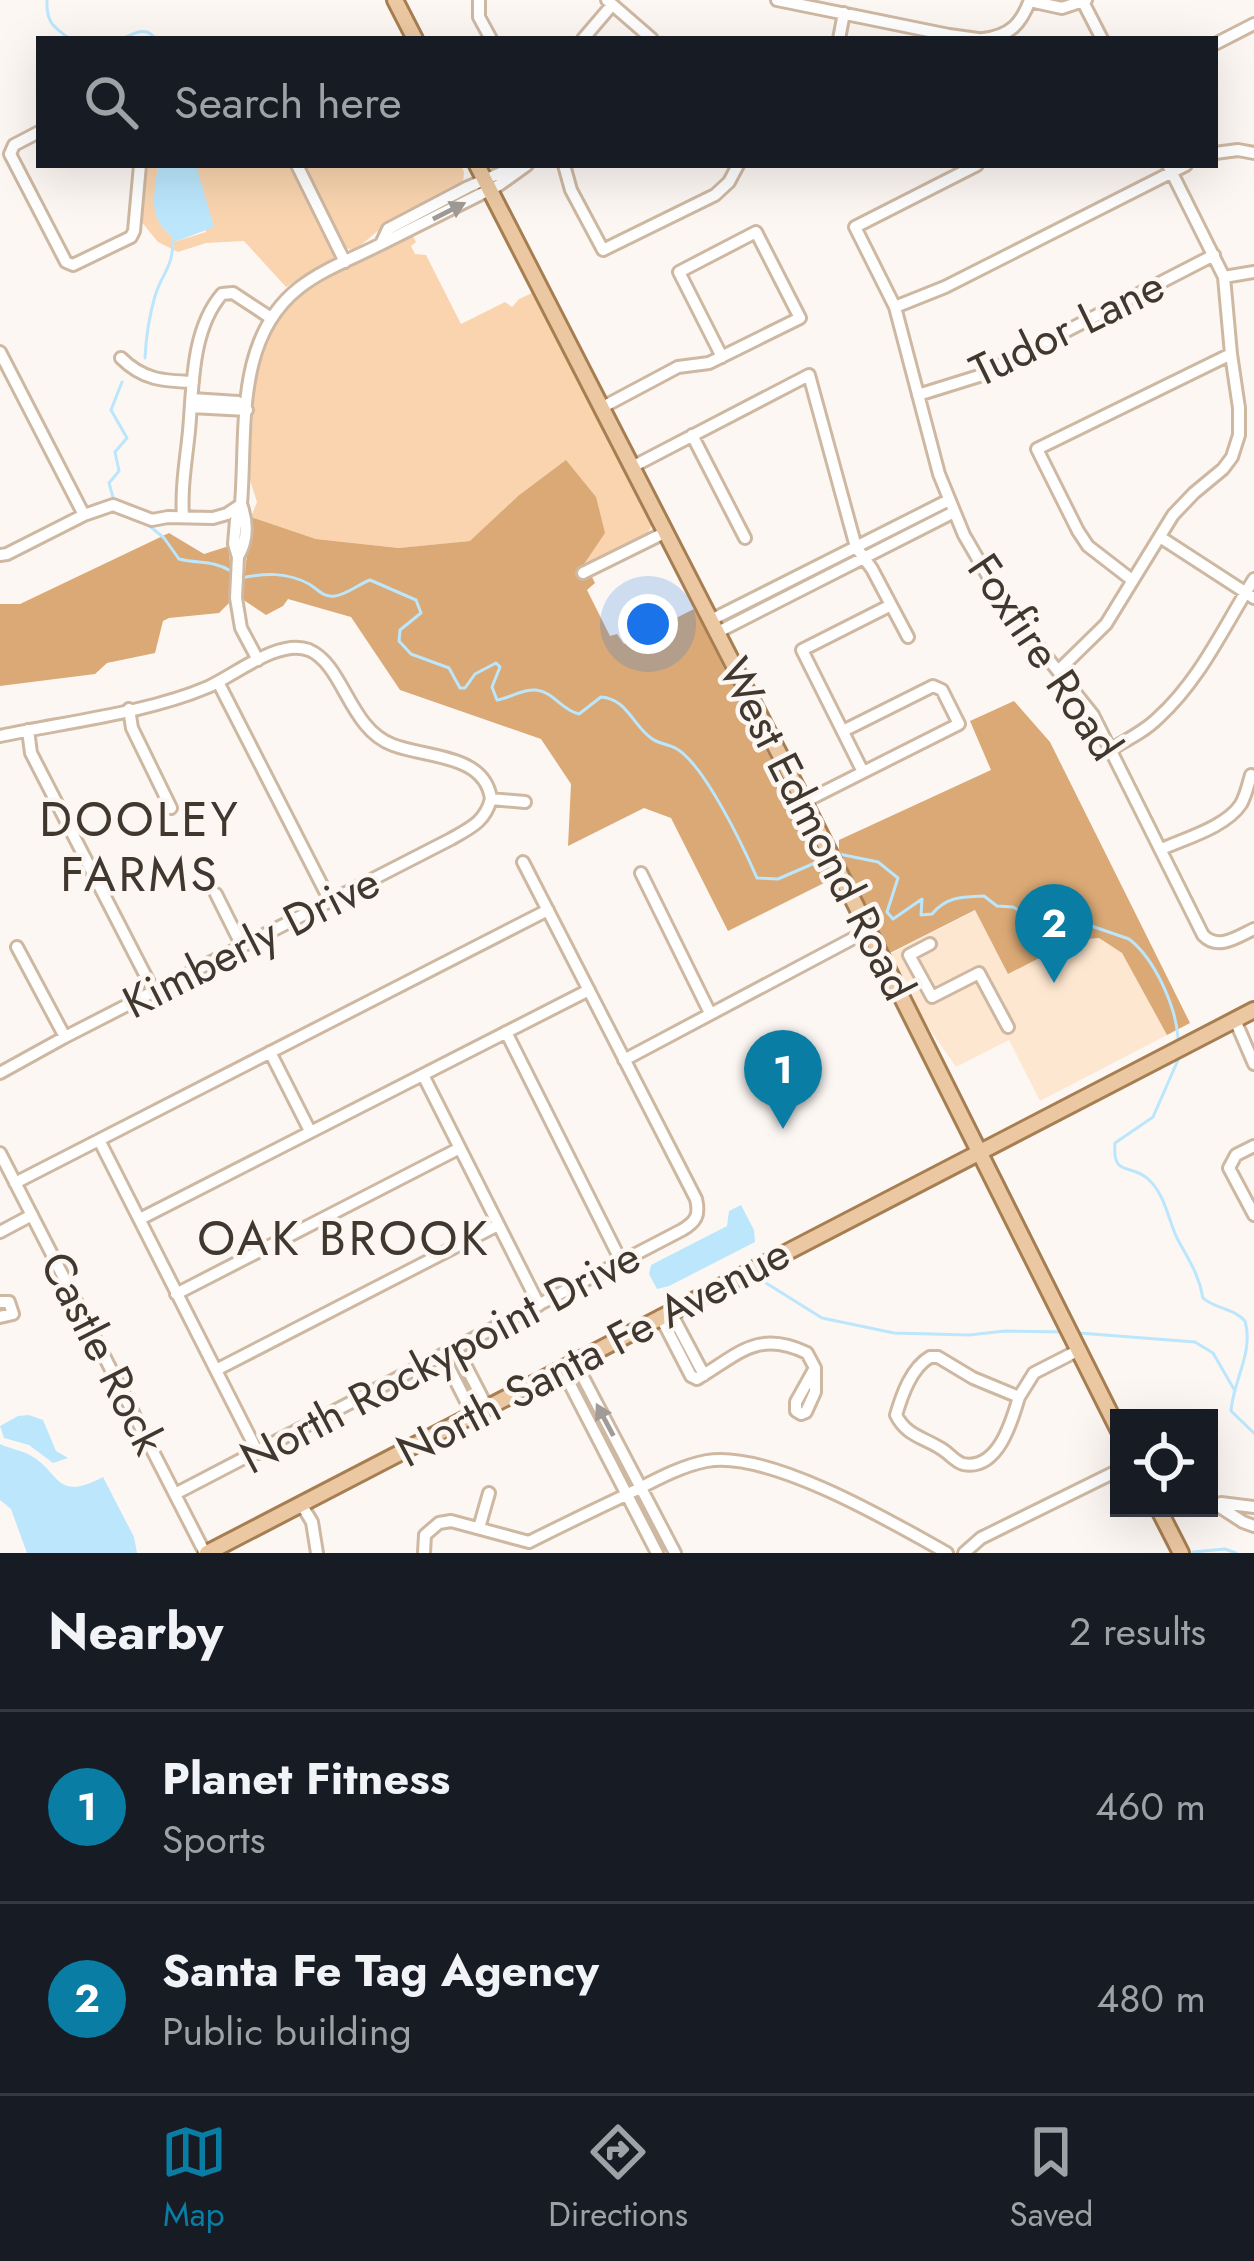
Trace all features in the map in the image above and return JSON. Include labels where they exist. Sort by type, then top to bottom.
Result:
[{"type":"main road","points":[[395,0],[413,36]]},
{"type":"main road","name":"West Edmond Road","points":[[484,178],[1110,1413]]},
{"type":"main road","name":"North Santa Fe Avenue","points":[[206,1553],[980,1151],[1247,1018]]},
{"type":"main road","points":[[1162,1517],[1180,1553]]},
{"type":"street","points":[[479,0],[479,17],[488,36]]},
{"type":"street","points":[[777,0],[945,36]]},
{"type":"street","points":[[1001,36],[1013,30],[1030,1],[1062,8],[1085,1],[1101,36]]},
{"type":"street","points":[[585,36],[610,3],[648,36]]},
{"type":"street","points":[[839,36],[844,13]]},
{"type":"street","points":[[1218,42],[1254,24]]},
{"type":"street","points":[[36,134],[14,146],[10,154],[66,262],[73,265],[131,237],[140,168]]},
{"type":"street","points":[[1218,153],[1254,153]]},
{"type":"street","points":[[298,168],[345,262]]},
{"type":"street","points":[[258,661],[241,628],[234,544],[242,505],[255,352],[271,318],[304,284],[380,244],[484,178],[514,168]]},
{"type":"street","points":[[565,168],[571,190],[604,250],[715,195],[736,168]]},
{"type":"street","name":"Foxfire Road","points":[[971,168],[855,227],[895,308],[939,474],[1003,602],[1094,715],[1198,927],[1209,942],[1220,944],[1254,929]]},
{"type":"street","points":[[895,308],[1170,169],[1224,277],[1239,408],[1239,435],[1232,457],[1173,515],[1106,624],[1059,670]]},
{"type":"street","points":[[602,408],[679,367],[709,363],[722,357],[800,318],[756,232],[679,272],[722,357]]},
{"type":"street","name":"Tudor Lane","points":[[918,394],[979,376],[1214,255]]},
{"type":"street","points":[[1224,277],[1254,272]]},
{"type":"street","points":[[183,517],[183,465],[193,382],[212,308],[222,294],[233,293],[271,318]]},
{"type":"street","points":[[0,352],[5,373],[84,515]]},
{"type":"street","points":[[1132,580],[1088,546],[1036,449],[1231,354]]},
{"type":"street","points":[[121,358],[148,378],[193,382]]},
{"type":"street","points":[[632,467],[809,375],[860,552],[908,637]]},
{"type":"street","points":[[192,403],[247,406]]},
{"type":"street","points":[[692,435],[745,538]]},
{"type":"street","points":[[0,555],[112,505],[152,520],[213,518],[242,505]]},
{"type":"street","points":[[714,626],[952,506]]},
{"type":"street","points":[[583,573],[666,532]]},
{"type":"street","points":[[1160,537],[1250,595]]},
{"type":"street","points":[[1111,749],[1156,720],[1188,686],[1250,595],[1254,578]]},
{"type":"street","points":[[863,772],[802,650],[890,605]]},
{"type":"street","points":[[0,736],[177,698],[298,646],[317,654],[379,739],[472,766],[488,785],[490,799],[525,802]]},
{"type":"street","points":[[218,682],[331,902]]},
{"type":"street","points":[[804,802],[959,724],[942,691],[933,686],[843,731]]},
{"type":"street","points":[[129,709],[132,728],[171,808]]},
{"type":"street","points":[[28,730],[31,753],[154,992]]},
{"type":"street","points":[[1162,849],[1237,810],[1251,775]]},
{"type":"street","name":"Kimberly Drive","points":[[0,1073],[477,824],[490,799]]},
{"type":"street","points":[[523,862],[624,1060],[867,932]]},
{"type":"street","points":[[641,873],[710,1013]]},
{"type":"street","points":[[216,895],[242,946]]},
{"type":"street","points":[[15,1183],[548,910]]},
{"type":"street","points":[[930,944],[909,955],[932,997],[980,973],[1008,1027]]},
{"type":"street","points":[[17,947],[65,1037]]},
{"type":"street","points":[[897,990],[921,978]]},
{"type":"street","points":[[140,1220],[589,989]]},
{"type":"street","points":[[1247,1018],[1254,1064]]},
{"type":"street","points":[[506,1032],[621,1261]]},
{"type":"street","points":[[270,1052],[310,1131]]},
{"type":"street","name":"North Rockypoint Drive","points":[[176,1494],[693,1224],[699,1214],[696,1199],[624,1060]]},
{"type":"street","points":[[423,1076],[539,1305]]},
{"type":"street","points":[[99,1140],[258,1454]]},
{"type":"street","points":[[1254,1147],[1236,1155],[1229,1168],[1254,1215]]},
{"type":"street","points":[[176,1294],[458,1149]]},
{"type":"street","name":"Castle Rock","points":[[0,1154],[206,1553]]},
{"type":"street","points":[[0,1232],[32,1215]]},
{"type":"street","points":[[216,1370],[498,1226]]},
{"type":"street","points":[[0,1302],[9,1302],[13,1314],[0,1316]]},
{"type":"street","points":[[665,1314],[704,1375],[768,1342],[807,1353],[814,1368]]},
{"type":"street","points":[[457,1349],[480,1411]]},
{"type":"street","points":[[1019,1397],[930,1357],[914,1373],[896,1415],[906,1431],[959,1462],[987,1457],[1001,1444],[1034,1373],[1078,1350]]},
{"type":"street","points":[[442,1356],[480,1411]]},
{"type":"street","points":[[568,1365],[675,1553]]},
{"type":"street","points":[[568,1365],[657,1553]]},
{"type":"street","points":[[424,1553],[425,1534],[439,1523],[479,1528],[530,1547],[668,1474],[707,1461],[738,1460],[775,1468],[817,1486],[947,1553]]},
{"type":"street","points":[[964,1553],[981,1538],[1110,1474]]},
{"type":"street","points":[[479,1528],[489,1493]]},
{"type":"street","points":[[1218,1501],[1254,1507]]},
{"type":"street","points":[[301,1504],[311,1522],[317,1553]]},
{"type":"street","points":[[1218,1505],[1254,1526]]},
{"type":"shaded area","points":[[145,168],[158,168],[157,216],[177,241],[206,232],[196,168],[293,168],[335,258],[286,287],[244,241],[206,243],[178,252],[158,242],[140,220]]},
{"type":"shaded area","points":[[303,168],[462,168],[463,183],[386,224],[354,251],[344,247]]},
{"type":"shaded area","points":[[412,234],[415,254],[426,255],[461,324],[505,302],[512,307],[519,299],[535,295],[652,525],[645,538],[581,567],[518,496],[471,541],[400,548],[316,539],[251,517],[257,502],[249,477],[256,365],[268,328],[300,292]]},
{"type":"shaded area","points":[[566,460],[596,497],[605,533],[582,567],[595,583],[587,590],[610,636],[617,634],[624,644],[694,609],[832,879],[728,931],[671,818],[644,808],[568,846],[571,784],[541,739],[400,690],[351,617],[288,599],[266,615],[242,599],[251,517],[316,539],[399,548],[470,541]]},
{"type":"shaded area","points":[[169,533],[204,554],[229,546],[232,600],[219,613],[169,618],[163,621],[155,653],[107,663],[95,674],[0,686],[0,604],[20,604]]},
{"type":"shaded area","points":[[1014,701],[1050,742],[1190,1023],[1167,1035],[1122,953],[1099,938],[1074,940],[1008,974],[975,910],[888,954],[839,849],[839,840],[991,770],[970,721]]},
{"type":"shaded area","points":[[976,910],[1008,973],[1074,940],[1099,938],[1122,953],[1167,1035],[1040,1101],[1009,1040],[956,1067],[921,1017],[888,955]]},
{"type":"water","points":[[158,168],[197,168],[214,227],[177,241],[156,216]]},
{"type":"water","points":[[741,1205],[755,1242],[657,1289],[649,1274],[651,1265],[727,1226],[729,1211]]},
{"type":"water","points":[[29,1415],[43,1420],[56,1451],[68,1458],[53,1463],[29,1445],[4,1438],[0,1426]]},
{"type":"water","points":[[0,1444],[39,1461],[66,1486],[103,1477],[134,1537],[137,1553],[27,1553],[11,1509],[0,1500]]},
{"type":"waterway","points":[[47,0],[52,23],[66,36]]},
{"type":"waterway","points":[[128,36],[144,32],[153,36]]},
{"type":"waterway","points":[[145,358],[151,311],[173,239]]},
{"type":"waterway","points":[[114,501],[109,483],[119,471],[115,452],[127,438],[111,410],[122,382]]},
{"type":"waterway","points":[[146,523],[179,559],[231,571]]},
{"type":"waterway","points":[[239,576],[292,577],[331,596],[370,580],[416,600],[421,613],[400,630],[399,641],[411,654],[449,668],[460,688],[496,663],[500,667],[492,687],[497,700],[536,690],[579,714],[601,697],[610,699],[651,738],[677,749],[711,789],[757,878],[778,879],[824,859]]},
{"type":"waterway","points":[[839,854],[878,862],[898,878],[887,912],[893,919],[922,899],[921,915],[932,914],[955,899],[984,896],[1042,923],[1074,920],[1129,939],[1162,984],[1178,1038]]},
{"type":"waterway","points":[[1178,1060],[1153,1117],[1115,1143],[1116,1161],[1142,1174],[1158,1192],[1203,1298],[1245,1321],[1247,1344],[1231,1411],[1254,1433]]},
{"type":"waterway","points":[[766,1283],[822,1318],[894,1333],[1064,1332]]},
{"type":"waterway","points":[[1079,1333],[1195,1342],[1213,1353],[1235,1391]]},
{"type":"waterway","points":[[1193,1552],[1225,1549],[1236,1553]]},
{"type":"place","name":"Santa Fe Tag Agency","points":[[1054,983]]},
{"type":"place","name":"Planet Fitness","points":[[783,1129]]},
{"type":"district","name":"DOOLEY FARMS","points":[[140,846]]},
{"type":"district","name":"OAK BROOK","points":[[344,1238]]}]
